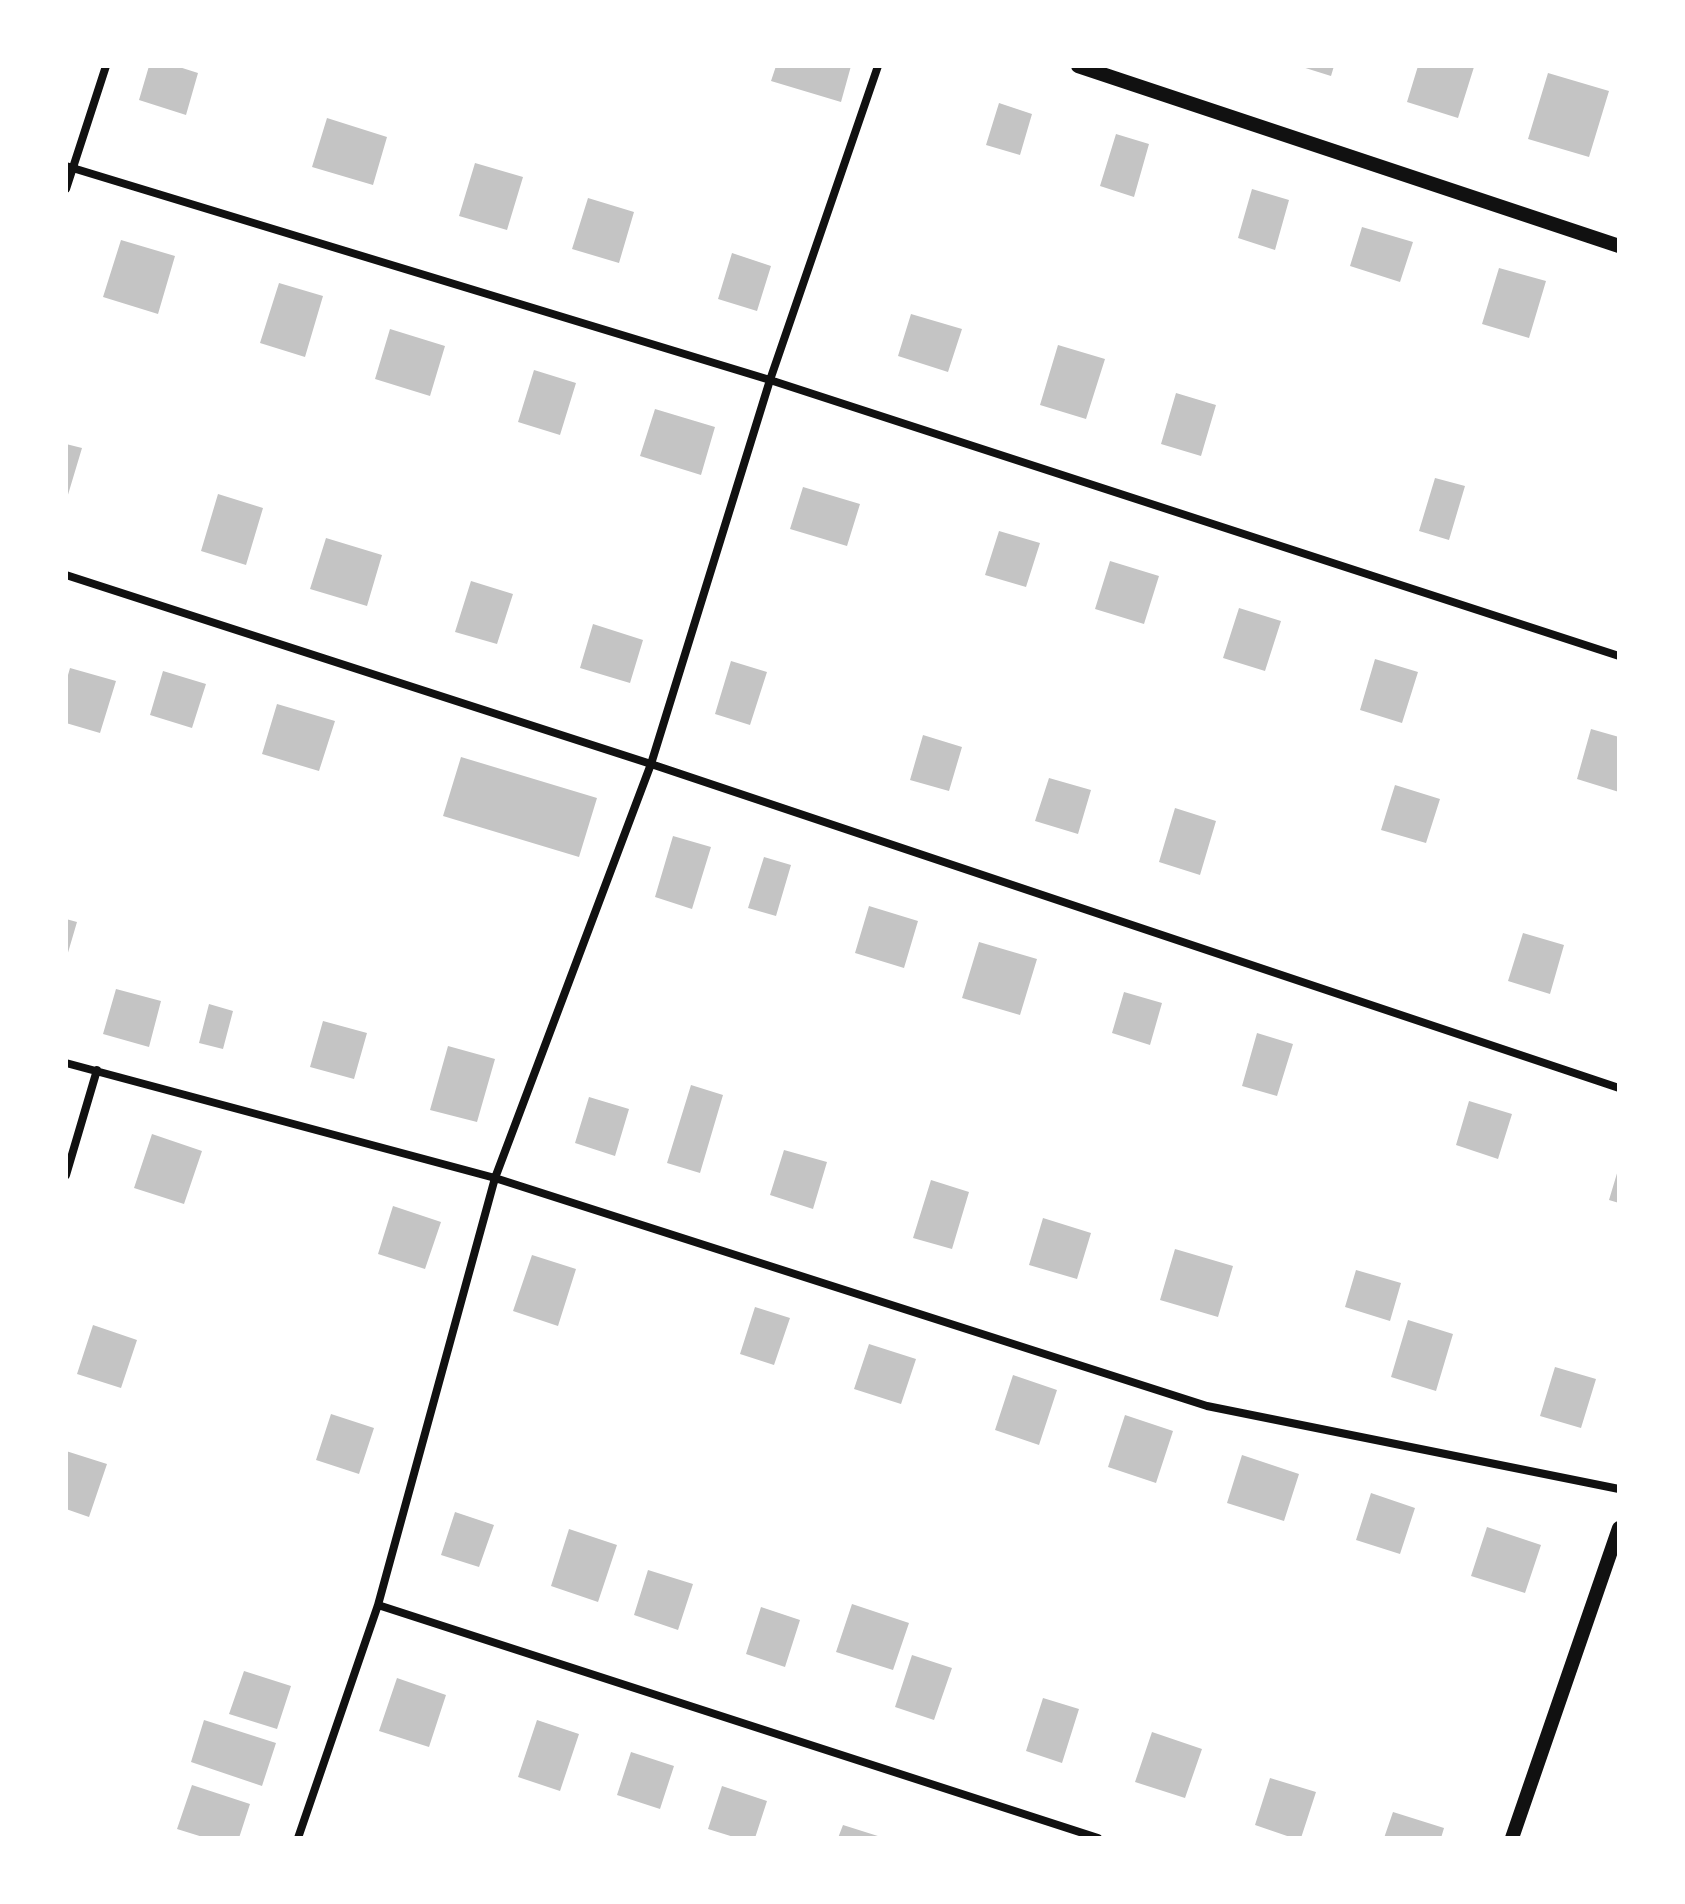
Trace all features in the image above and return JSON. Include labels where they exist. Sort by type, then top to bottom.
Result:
[{"type":"street","points":[[66,189],[69,167],[106,66]]},
{"type":"street","points":[[298,1838],[378,1605],[495,1178],[651,764],[770,380],[878,66]]},
{"type":"street","points":[[1078,66],[1619,246]]},
{"type":"street","points":[[69,167],[770,380],[1619,656]]},
{"type":"street","points":[[66,575],[651,764],[1619,1088]]},
{"type":"street","points":[[66,1063],[495,1178],[1207,1406],[1619,1489]]},
{"type":"street","points":[[66,1175],[97,1070]]},
{"type":"street","points":[[1512,1838],[1619,1528]]},
{"type":"street","points":[[378,1605],[1098,1838]]},
{"type":"building","points":[[149,66],[176,66],[198,73],[186,115],[139,100]]},
{"type":"building","points":[[776,66],[851,66],[841,102],[771,81]]},
{"type":"building","points":[[1299,66],[1334,66],[1331,76]]},
{"type":"building","points":[[1418,66],[1474,67],[1458,118],[1407,102]]},
{"type":"building","points":[[1548,73],[1609,91],[1589,157],[1528,139]]},
{"type":"building","points":[[999,103],[1032,114],[1020,155],[986,145]]},
{"type":"building","points":[[327,118],[387,137],[373,185],[312,167]]},
{"type":"building","points":[[1116,134],[1149,144],[1134,197],[1100,186]]},
{"type":"building","points":[[475,163],[523,177],[507,230],[459,216]]},
{"type":"building","points":[[1252,189],[1289,200],[1275,250],[1238,238]]},
{"type":"building","points":[[588,198],[634,212],[619,263],[572,249]]},
{"type":"building","points":[[1362,227],[1413,242],[1400,282],[1350,266]]},
{"type":"building","points":[[121,240],[175,256],[158,314],[103,297]]},
{"type":"building","points":[[732,253],[771,266],[757,311],[718,299]]},
{"type":"building","points":[[1499,268],[1546,281],[1529,338],[1482,324]]},
{"type":"building","points":[[279,283],[323,296],[305,357],[260,343]]},
{"type":"building","points":[[911,314],[962,329],[948,372],[898,356]]},
{"type":"building","points":[[390,329],[445,346],[430,396],[375,379]]},
{"type":"building","points":[[1058,345],[1105,359],[1086,419],[1040,405]]},
{"type":"building","points":[[534,370],[576,383],[560,435],[518,422]]},
{"type":"building","points":[[1176,393],[1216,405],[1201,456],[1161,444]]},
{"type":"building","points":[[655,409],[715,427],[701,475],[640,456]]},
{"type":"building","points":[[66,444],[82,448],[67,498],[66,498]]},
{"type":"building","points":[[1435,478],[1465,486],[1449,540],[1419,531]]},
{"type":"building","points":[[803,487],[860,504],[847,546],[790,529]]},
{"type":"building","points":[[218,494],[263,508],[246,565],[201,551]]},
{"type":"building","points":[[999,531],[1040,543],[1026,587],[985,575]]},
{"type":"building","points":[[326,538],[382,555],[367,606],[310,589]]},
{"type":"building","points":[[1110,561],[1159,576],[1144,624],[1095,609]]},
{"type":"building","points":[[471,581],[513,594],[497,644],[455,632]]},
{"type":"building","points":[[1239,608],[1281,621],[1265,671],[1223,658]]},
{"type":"building","points":[[593,624],[643,640],[630,683],[580,668]]},
{"type":"building","points":[[1375,659],[1418,672],[1402,723],[1360,710]]},
{"type":"building","points":[[731,661],[767,672],[750,725],[715,714]]},
{"type":"building","points":[[70,668],[116,681],[100,733],[66,723],[66,682]]},
{"type":"building","points":[[163,671],[206,684],[192,728],[150,715]]},
{"type":"building","points":[[277,704],[335,721],[319,771],[262,754]]},
{"type":"building","points":[[1591,729],[1619,737],[1619,792],[1577,779]]},
{"type":"building","points":[[923,735],[962,747],[949,791],[910,780]]},
{"type":"building","points":[[461,757],[597,798],[579,857],[443,816]]},
{"type":"building","points":[[1049,778],[1091,790],[1078,834],[1035,821]]},
{"type":"building","points":[[1395,785],[1440,799],[1426,843],[1381,830]]},
{"type":"building","points":[[1175,808],[1216,821],[1200,875],[1159,862]]},
{"type":"building","points":[[673,836],[711,847],[692,909],[655,897]]},
{"type":"building","points":[[764,857],[791,865],[776,916],[748,908]]},
{"type":"building","points":[[869,906],[918,921],[904,968],[855,953]]},
{"type":"building","points":[[66,919],[77,922],[67,956],[66,956]]},
{"type":"building","points":[[1523,933],[1564,945],[1550,994],[1508,981]]},
{"type":"building","points":[[979,942],[1037,959],[1020,1015],[962,998]]},
{"type":"building","points":[[116,989],[161,1001],[149,1047],[103,1034]]},
{"type":"building","points":[[1124,992],[1162,1003],[1150,1045],[1112,1033]]},
{"type":"building","points":[[209,1004],[233,1011],[223,1049],[199,1043]]},
{"type":"building","points":[[323,1021],[367,1033],[354,1079],[310,1067]]},
{"type":"building","points":[[1257,1033],[1293,1044],[1277,1096],[1242,1086]]},
{"type":"building","points":[[448,1046],[495,1059],[477,1122],[430,1110]]},
{"type":"building","points":[[691,1085],[723,1095],[700,1173],[667,1163]]},
{"type":"building","points":[[589,1097],[629,1109],[615,1156],[575,1143]]},
{"type":"building","points":[[1469,1101],[1512,1114],[1498,1159],[1456,1145]]},
{"type":"building","points":[[152,1134],[202,1151],[184,1204],[134,1188]]},
{"type":"building","points":[[784,1150],[827,1162],[813,1209],[770,1195]]},
{"type":"building","points":[[1619,1170],[1619,1203],[1609,1200]]},
{"type":"building","points":[[931,1180],[969,1192],[952,1249],[913,1238]]},
{"type":"building","points":[[393,1206],[441,1222],[425,1269],[378,1254]]},
{"type":"building","points":[[1043,1218],[1091,1233],[1077,1279],[1029,1265]]},
{"type":"building","points":[[1175,1249],[1233,1266],[1218,1317],[1160,1300]]},
{"type":"building","points":[[532,1255],[576,1269],[558,1326],[513,1311]]},
{"type":"building","points":[[1356,1270],[1401,1283],[1390,1321],[1345,1307]]},
{"type":"building","points":[[755,1307],[790,1318],[774,1365],[740,1354]]},
{"type":"building","points":[[1408,1320],[1453,1334],[1436,1391],[1391,1377]]},
{"type":"building","points":[[93,1325],[137,1340],[121,1388],[77,1374]]},
{"type":"building","points":[[869,1344],[916,1359],[901,1404],[854,1389]]},
{"type":"building","points":[[1555,1367],[1596,1379],[1581,1428],[1540,1416]]},
{"type":"building","points":[[1013,1375],[1057,1390],[1039,1445],[995,1430]]},
{"type":"building","points":[[331,1414],[374,1428],[359,1474],[316,1460]]},
{"type":"building","points":[[1125,1415],[1173,1431],[1156,1483],[1108,1467]]},
{"type":"building","points":[[66,1451],[107,1464],[89,1517],[66,1509]]},
{"type":"building","points":[[1242,1455],[1299,1474],[1284,1521],[1227,1503]]},
{"type":"building","points":[[1371,1493],[1415,1508],[1400,1554],[1356,1540]]},
{"type":"building","points":[[455,1512],[494,1525],[479,1567],[441,1555]]},
{"type":"building","points":[[1487,1527],[1541,1545],[1525,1593],[1471,1576]]},
{"type":"building","points":[[569,1529],[617,1545],[598,1602],[551,1586]]},
{"type":"building","points":[[648,1570],[693,1584],[678,1630],[634,1615]]},
{"type":"building","points":[[852,1604],[909,1623],[893,1670],[836,1652]]},
{"type":"building","points":[[761,1607],[800,1620],[785,1667],[746,1654]]},
{"type":"building","points":[[912,1655],[952,1668],[934,1720],[895,1707]]},
{"type":"building","points":[[244,1671],[291,1686],[277,1729],[229,1714]]},
{"type":"building","points":[[397,1678],[446,1695],[429,1747],[379,1731]]},
{"type":"building","points":[[1043,1698],[1079,1709],[1062,1763],[1026,1751]]},
{"type":"building","points":[[204,1720],[276,1743],[262,1786],[191,1762]]},
{"type":"building","points":[[537,1720],[579,1734],[560,1791],[518,1777]]},
{"type":"building","points":[[1152,1732],[1202,1749],[1185,1798],[1135,1782]]},
{"type":"building","points":[[631,1752],[674,1766],[660,1809],[617,1795]]},
{"type":"building","points":[[1270,1778],[1316,1792],[1301,1838],[1255,1825]]},
{"type":"building","points":[[192,1785],[250,1804],[239,1838],[206,1838],[177,1829]]},
{"type":"building","points":[[722,1786],[767,1801],[755,1838],[737,1838],[708,1829]]},
{"type":"building","points":[[1393,1812],[1444,1828],[1441,1838],[1384,1838]]},
{"type":"building","points":[[843,1825],[881,1837],[881,1838],[838,1838]]}]
